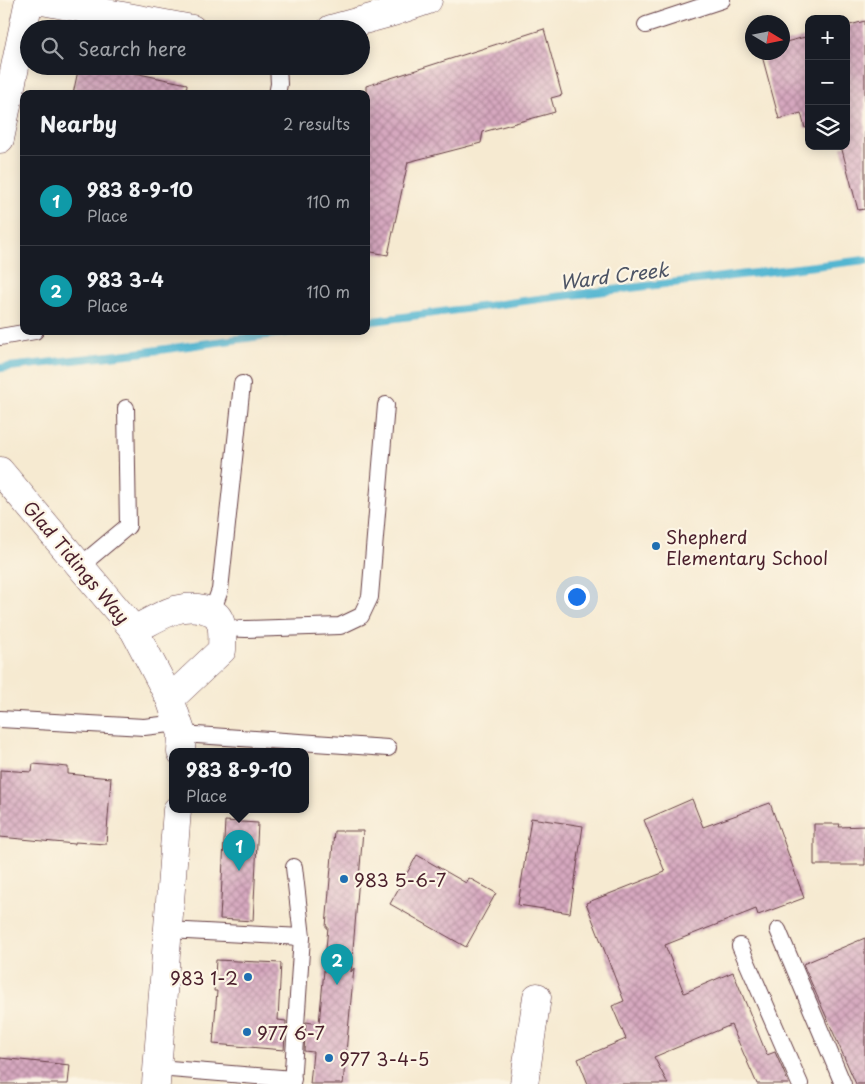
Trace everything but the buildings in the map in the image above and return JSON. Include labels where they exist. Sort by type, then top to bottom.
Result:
[{"type":"street","points":[[25,20],[29,0]]},
{"type":"street","points":[[37,0],[144,20]]},
{"type":"street","points":[[364,20],[428,0]]},
{"type":"street","points":[[0,139],[20,43]]},
{"type":"street","name":"Glad Tidings Way","points":[[0,471],[134,630],[178,727]]},
{"type":"street","name":"Glad Tidings Way","points":[[134,630],[170,611],[193,606],[217,620]]},
{"type":"street","points":[[178,727],[222,650],[217,620]]},
{"type":"street","points":[[157,1076],[177,813]]},
{"type":"street","points":[[524,1084],[537,997]]},
{"type":"lane","points":[[646,24],[722,0]]},
{"type":"lane","points":[[278,75],[278,90]]},
{"type":"lane","points":[[0,337],[20,334]]},
{"type":"lane","points":[[242,384],[217,620],[246,629],[340,626],[361,616],[370,597],[386,405]]},
{"type":"lane","points":[[80,566],[128,526],[126,408]]},
{"type":"lane","points":[[0,719],[144,727],[178,727],[388,748]]},
{"type":"lane","points":[[157,1076],[293,1082],[302,937],[294,867]]},
{"type":"lane","points":[[168,930],[302,937]]},
{"type":"lane","points":[[778,930],[843,1084]]},
{"type":"lane","points":[[740,946],[800,1084]]},
{"type":"waterway","name":"Ward Creek","points":[[370,321],[546,298],[865,260]]},
{"type":"waterway","name":"Ward Creek","points":[[0,368],[137,353],[267,335]]},
{"type":"place","name":"Shepherd Elementary School","points":[[656,546]]},
{"type":"place","name":"983 8-9-10","points":[[239,871]]},
{"type":"place","name":"983 5-6-7","points":[[344,879]]},
{"type":"place","name":"983 1-2","points":[[248,977]]},
{"type":"place","name":"983 3-4","points":[[337,985]]},
{"type":"place","name":"977 6-7","points":[[247,1032]]},
{"type":"place","name":"977 3-4-5","points":[[329,1058]]}]
